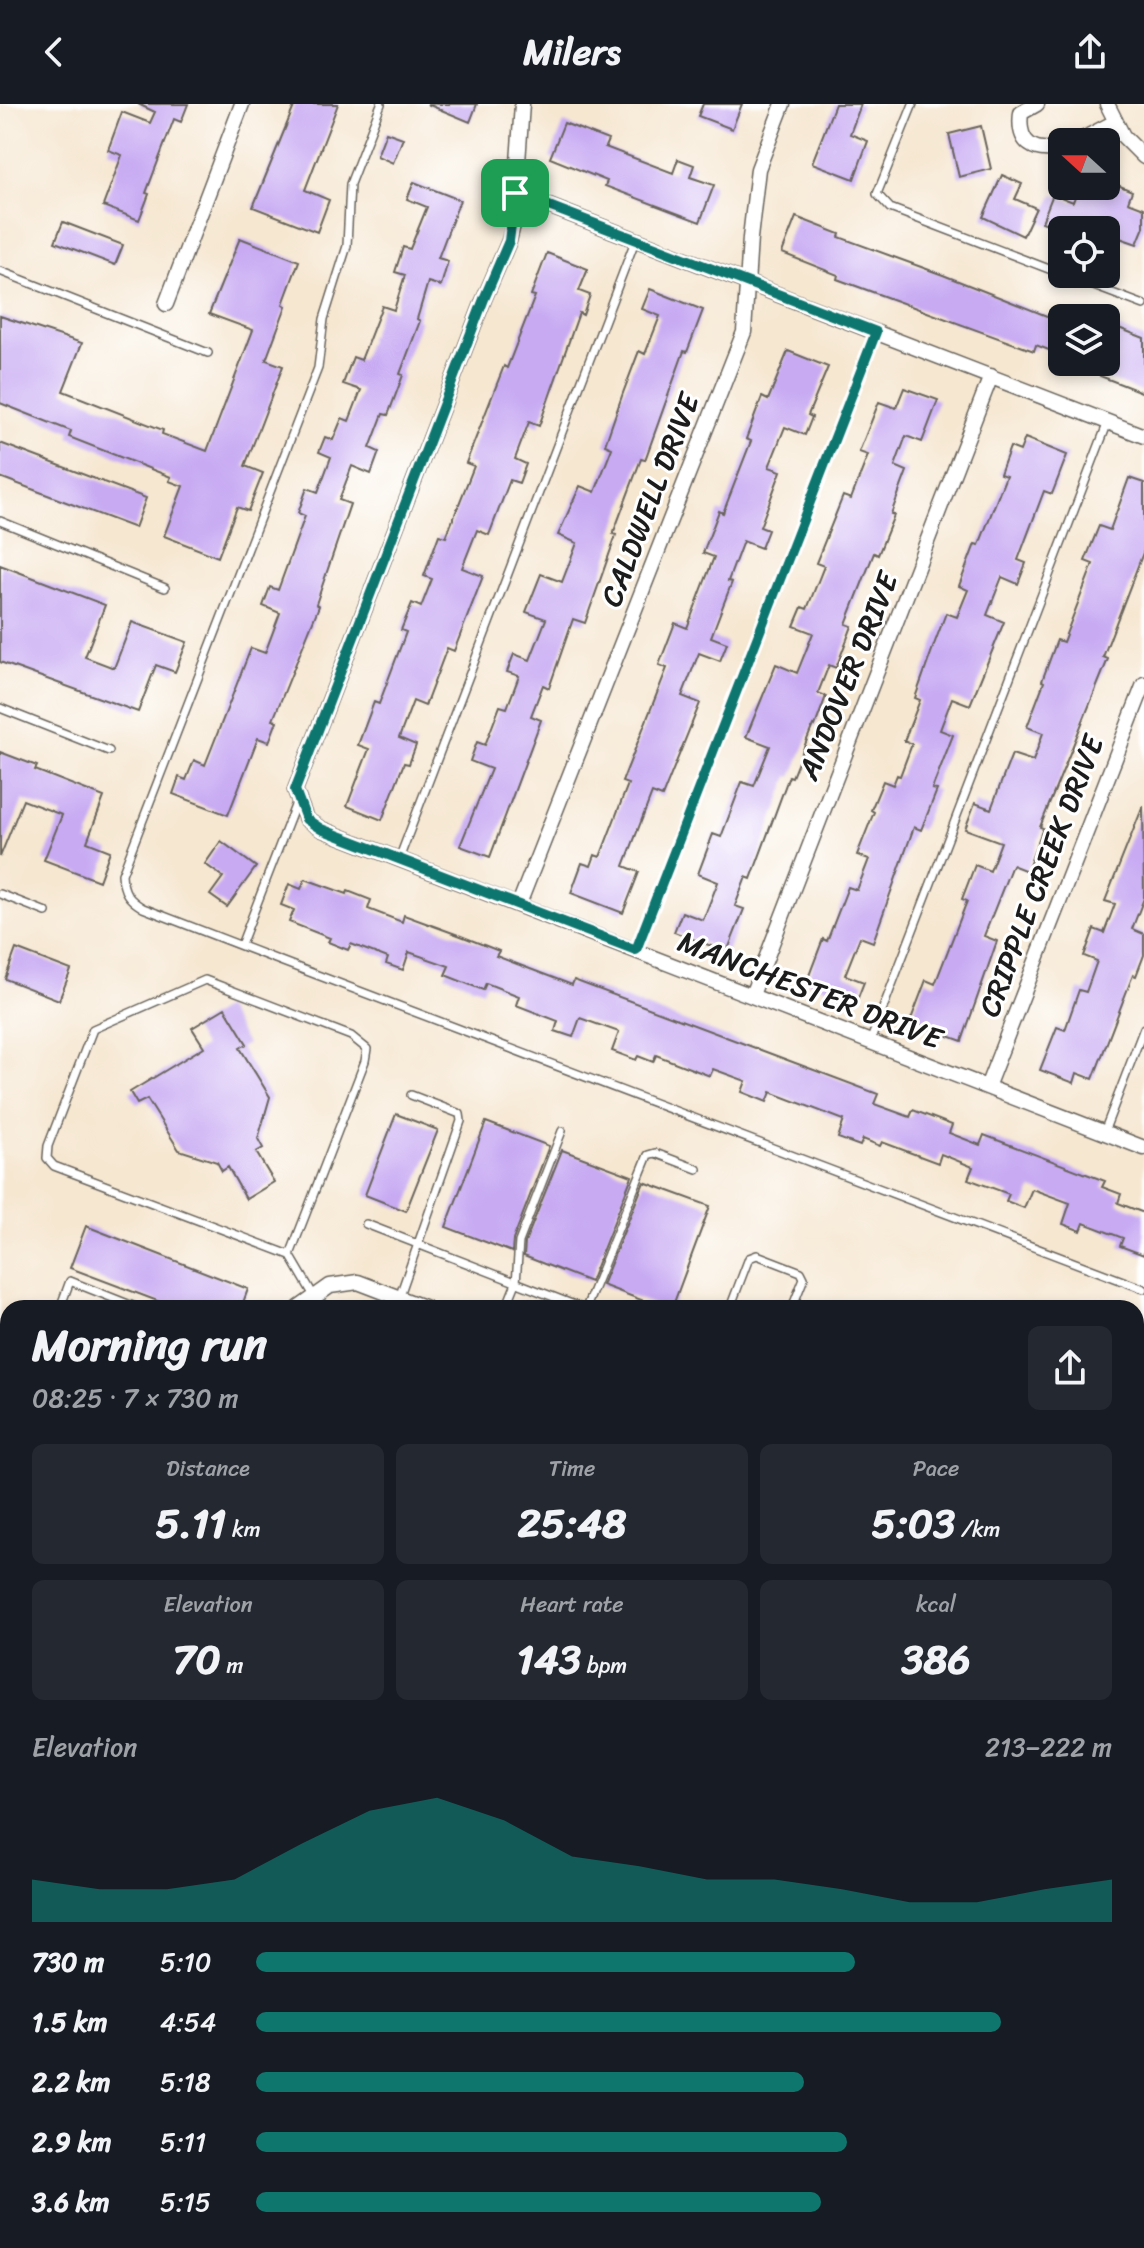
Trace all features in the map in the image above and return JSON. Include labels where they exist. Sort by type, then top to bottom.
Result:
[{"type":"street","points":[[166,304],[242,104]]},
{"type":"street","points":[[297,800],[295,790],[509,241],[522,104]]},
{"type":"street","name":"CALDWELL DRIVE","points":[[519,904],[744,332],[758,169],[783,104]]},
{"type":"street","points":[[1037,104],[1021,113],[1020,126],[1024,141],[1034,148],[1048,150]]},
{"type":"street","points":[[1107,104],[1123,136],[1144,157]]},
{"type":"street","points":[[1104,128],[1115,122]]},
{"type":"street","points":[[515,193],[1144,436]]},
{"type":"street","name":"ANDOVER DRIVE","points":[[752,995],[991,376]]},
{"type":"street","name":"CRIPPLE CREEK DRIVE","points":[[987,1087],[1144,684]]},
{"type":"street","name":"MANCHESTER DRIVE","points":[[297,800],[306,819],[321,829],[1140,1146]]},
{"type":"street","points":[[309,1300],[330,1286],[358,1282],[404,1300]]},
{"type":"lane","points":[[381,104],[350,184],[347,246],[324,319],[318,368],[122,874],[123,888],[130,900],[143,908],[1144,1289]]},
{"type":"lane","points":[[913,104],[877,194],[890,208],[1048,269]]},
{"type":"lane","points":[[399,859],[635,239]]},
{"type":"lane","points":[[0,271],[208,353]]},
{"type":"lane","points":[[1099,288],[1144,305]]},
{"type":"lane","points":[[636,950],[876,332]]},
{"type":"lane","points":[[870,1042],[1108,422]]},
{"type":"lane","points":[[0,521],[165,588]]},
{"type":"lane","points":[[0,708],[109,751]]},
{"type":"lane","points":[[241,945],[297,800]]},
{"type":"lane","points":[[0,894],[46,912]]},
{"type":"lane","points":[[290,1255],[367,1049],[351,1036],[205,980],[93,1029],[48,1146],[47,1158],[54,1166],[290,1255],[314,1296]]},
{"type":"lane","points":[[1104,1132],[1144,1028]]},
{"type":"lane","points":[[399,1298],[461,1121],[460,1114],[411,1095]]},
{"type":"lane","points":[[509,1300],[516,1283],[519,1242],[562,1131]]},
{"type":"lane","points":[[587,1300],[648,1155],[655,1153],[697,1169]]},
{"type":"lane","points":[[366,1224],[563,1300]]},
{"type":"lane","points":[[733,1300],[749,1258],[757,1255],[801,1272],[804,1278],[795,1300]]},
{"type":"lane","points":[[63,1300],[70,1281],[118,1300]]},
{"type":"lane","points":[[550,1300],[552,1296]]},
{"type":"building","points":[[138,104],[188,104],[181,122],[174,119],[139,220],[103,206],[122,155],[108,150],[122,112],[150,123],[155,112]]},
{"type":"building","points":[[295,104],[338,104],[305,190],[329,200],[317,232],[253,207]]},
{"type":"building","points":[[427,104],[477,104],[470,122]]},
{"type":"building","points":[[703,104],[742,104],[732,129],[698,116]]},
{"type":"building","points":[[835,104],[861,104],[850,134],[868,141],[854,179],[812,163]]},
{"type":"building","points":[[564,123],[608,140],[605,147],[673,173],[678,159],[694,165],[690,177],[714,185],[700,222],[605,186],[607,181],[550,158]]},
{"type":"building","points":[[981,126],[991,169],[959,177],[949,134]]},
{"type":"building","points":[[386,132],[403,138],[393,163],[377,156]]},
{"type":"building","points":[[1002,175],[1022,184],[1015,199],[1036,208],[1023,236],[983,217]]},
{"type":"building","points":[[414,182],[460,200],[438,258],[448,261],[441,286],[428,282],[417,319],[420,321],[400,374],[403,375],[388,415],[383,414],[370,448],[379,452],[371,474],[352,466],[339,500],[350,504],[316,604],[319,606],[273,720],[277,721],[269,742],[258,738],[228,815],[173,794],[179,777],[186,780],[194,760],[205,765],[251,648],[265,653],[280,613],[263,606],[270,587],[278,590],[305,516],[298,513],[307,488],[318,492],[331,457],[319,452],[325,437],[333,440],[342,418],[349,421],[361,390],[343,384],[353,357],[361,360],[382,306],[394,310],[405,275],[395,272],[403,247],[410,249],[427,207],[407,199]]},
{"type":"building","points":[[1120,186],[1132,191],[1128,202],[1144,208],[1144,227],[1137,244],[1120,238],[1120,216],[1048,216],[1048,224],[1042,222],[1051,200],[1120,200]]},
{"type":"building","points":[[796,217],[840,234],[839,237],[1048,316],[1048,350],[1036,345],[1034,351],[837,279],[838,275],[782,253]]},
{"type":"building","points":[[63,222],[123,245],[115,265],[55,242]]},
{"type":"building","points":[[240,238],[299,261],[266,360],[283,366],[245,466],[263,473],[248,511],[237,507],[218,557],[164,536],[183,486],[169,481],[171,477],[69,437],[71,431],[0,403],[0,316],[82,343],[63,391],[163,430],[162,434],[207,451],[253,330],[209,314]]},
{"type":"building","points":[[547,253],[588,269],[579,291],[590,295],[583,315],[579,313],[539,426],[529,422],[515,459],[526,464],[519,483],[510,480],[489,535],[477,530],[462,568],[483,576],[454,651],[447,648],[425,706],[413,701],[399,738],[416,745],[409,764],[404,763],[382,820],[347,806],[369,749],[358,745],[374,702],[379,704],[406,632],[401,630],[412,603],[421,607],[432,579],[424,576],[439,535],[446,537],[474,466],[466,463],[535,296],[531,295]]},
{"type":"building","points":[[650,289],[703,310],[687,352],[684,351],[645,460],[641,459],[585,623],[573,619],[549,688],[543,685],[531,716],[541,720],[490,857],[460,846],[491,769],[470,761],[477,742],[485,745],[500,706],[507,708],[519,676],[507,672],[514,654],[530,660],[546,619],[526,612],[541,574],[562,582],[577,543],[558,535],[580,486],[595,492],[612,448],[605,445],[623,393],[639,351],[645,354],[660,316],[642,309]]},
{"type":"building","points":[[1120,329],[1144,338],[1144,393],[1100,376],[1120,376]]},
{"type":"building","points":[[788,351],[828,367],[808,415],[812,417],[805,435],[785,427],[769,467],[781,471],[760,527],[768,530],[761,548],[743,541],[728,581],[732,582],[711,637],[727,643],[720,661],[699,653],[682,696],[700,703],[662,797],[652,793],[624,866],[639,872],[623,913],[571,893],[582,863],[591,866],[595,855],[600,857],[628,784],[622,782],[667,668],[659,665],[675,623],[687,628],[714,557],[703,553],[719,511],[723,513],[751,441],[746,439],[762,397],[768,400]]},
{"type":"building","points":[[904,388],[938,400],[922,442],[906,436],[895,466],[907,471],[891,514],[894,515],[878,555],[874,553],[846,624],[852,626],[836,668],[829,665],[818,693],[826,696],[815,726],[792,777],[789,776],[751,879],[746,877],[735,906],[744,909],[727,952],[674,932],[682,912],[703,920],[718,882],[698,874],[713,834],[721,837],[742,782],[754,786],[770,746],[746,737],[776,664],[797,673],[813,633],[794,626],[802,607],[807,609],[824,566],[816,563],[843,496],[851,499],[868,455],[859,452],[879,402],[896,408]]},
{"type":"building","points":[[1025,438],[1067,455],[1052,494],[1044,491],[1018,560],[1026,563],[1018,584],[1002,577],[987,615],[1004,622],[970,705],[952,698],[940,730],[953,735],[932,789],[937,790],[921,830],[914,827],[873,942],[860,937],[845,975],[864,982],[857,1000],[807,981],[848,887],[857,890],[869,859],[857,855],[874,812],[871,810],[883,781],[893,785],[897,775],[900,776],[912,744],[904,741],[920,700],[915,698],[935,642],[946,613],[957,617],[968,590],[959,586],[1006,476],[1000,474],[1010,447],[1020,451]]},
{"type":"building","points":[[0,443],[146,498],[135,528],[0,477]]},
{"type":"building","points":[[1129,478],[1144,483],[1144,550],[1103,657],[1108,659],[1040,827],[1043,828],[1027,871],[1012,865],[984,936],[997,941],[962,1041],[910,1022],[926,980],[935,984],[967,901],[962,899],[975,865],[990,871],[1001,842],[965,829],[975,803],[991,809],[1012,754],[1033,761],[1043,733],[1027,727],[1042,681],[1057,640],[1063,642],[1093,564],[1085,561],[1099,526],[1110,530]]},
{"type":"building","points":[[0,565],[105,605],[85,657],[114,668],[132,622],[187,642],[175,672],[156,665],[138,712],[0,662]]},
{"type":"building","points":[[0,752],[37,766],[35,770],[104,797],[87,842],[110,851],[99,881],[44,860],[62,815],[23,800],[0,857]]},
{"type":"building","points":[[1143,806],[1144,898],[1132,929],[1144,934],[1144,955],[1136,976],[1133,975],[1093,1079],[1077,1073],[1074,1083],[1040,1070],[1057,1027],[1065,1030],[1079,990],[1086,992],[1097,961],[1084,956],[1094,929],[1104,933],[1115,904],[1105,901]]},
{"type":"building","points":[[221,841],[256,867],[227,907],[210,895],[223,877],[205,864]]},
{"type":"building","points":[[305,879],[371,900],[368,909],[402,922],[404,915],[499,951],[496,956],[572,985],[574,980],[878,1094],[874,1104],[910,1117],[913,1110],[952,1125],[949,1133],[980,1145],[984,1135],[1105,1181],[1102,1187],[1121,1194],[1118,1203],[1144,1213],[1144,1255],[1120,1246],[1123,1238],[1084,1223],[1081,1231],[1063,1224],[1070,1203],[1032,1189],[1024,1208],[1006,1201],[1009,1194],[968,1179],[973,1167],[941,1154],[938,1163],[882,1142],[880,1146],[863,1139],[860,1146],[838,1138],[844,1120],[771,1092],[767,1102],[742,1092],[746,1081],[713,1069],[710,1076],[656,1055],[653,1062],[638,1056],[636,1060],[612,1051],[619,1032],[580,1018],[573,1037],[555,1031],[558,1021],[516,1005],[519,996],[486,983],[483,990],[445,975],[449,966],[409,952],[403,970],[386,964],[388,958],[351,944],[348,950],[328,942],[330,938],[289,922],[294,910],[281,905],[289,884],[301,889]]},
{"type":"building","points":[[16,949],[71,970],[59,1000],[5,979]]},
{"type":"building","points":[[225,1008],[247,1044],[240,1048],[270,1097],[258,1139],[263,1148],[256,1152],[274,1182],[246,1199],[228,1167],[222,1171],[217,1162],[179,1150],[147,1099],[137,1104],[130,1092],[204,1047],[192,1028]]},
{"type":"building","points":[[396,1114],[438,1130],[406,1211],[365,1195]]},
{"type":"building","points":[[486,1122],[549,1146],[513,1240],[512,1252],[446,1227]]},
{"type":"building","points":[[562,1150],[632,1176],[590,1282],[524,1256],[525,1243]]},
{"type":"building","points":[[644,1182],[710,1206],[675,1300],[641,1300],[602,1285]]},
{"type":"building","points":[[86,1226],[248,1289],[244,1300],[155,1300],[70,1268]]},
{"type":"route","points":[[515,193],[876,332],[636,950],[321,829],[306,819],[295,790],[509,241],[514,221],[515,193]]}]
